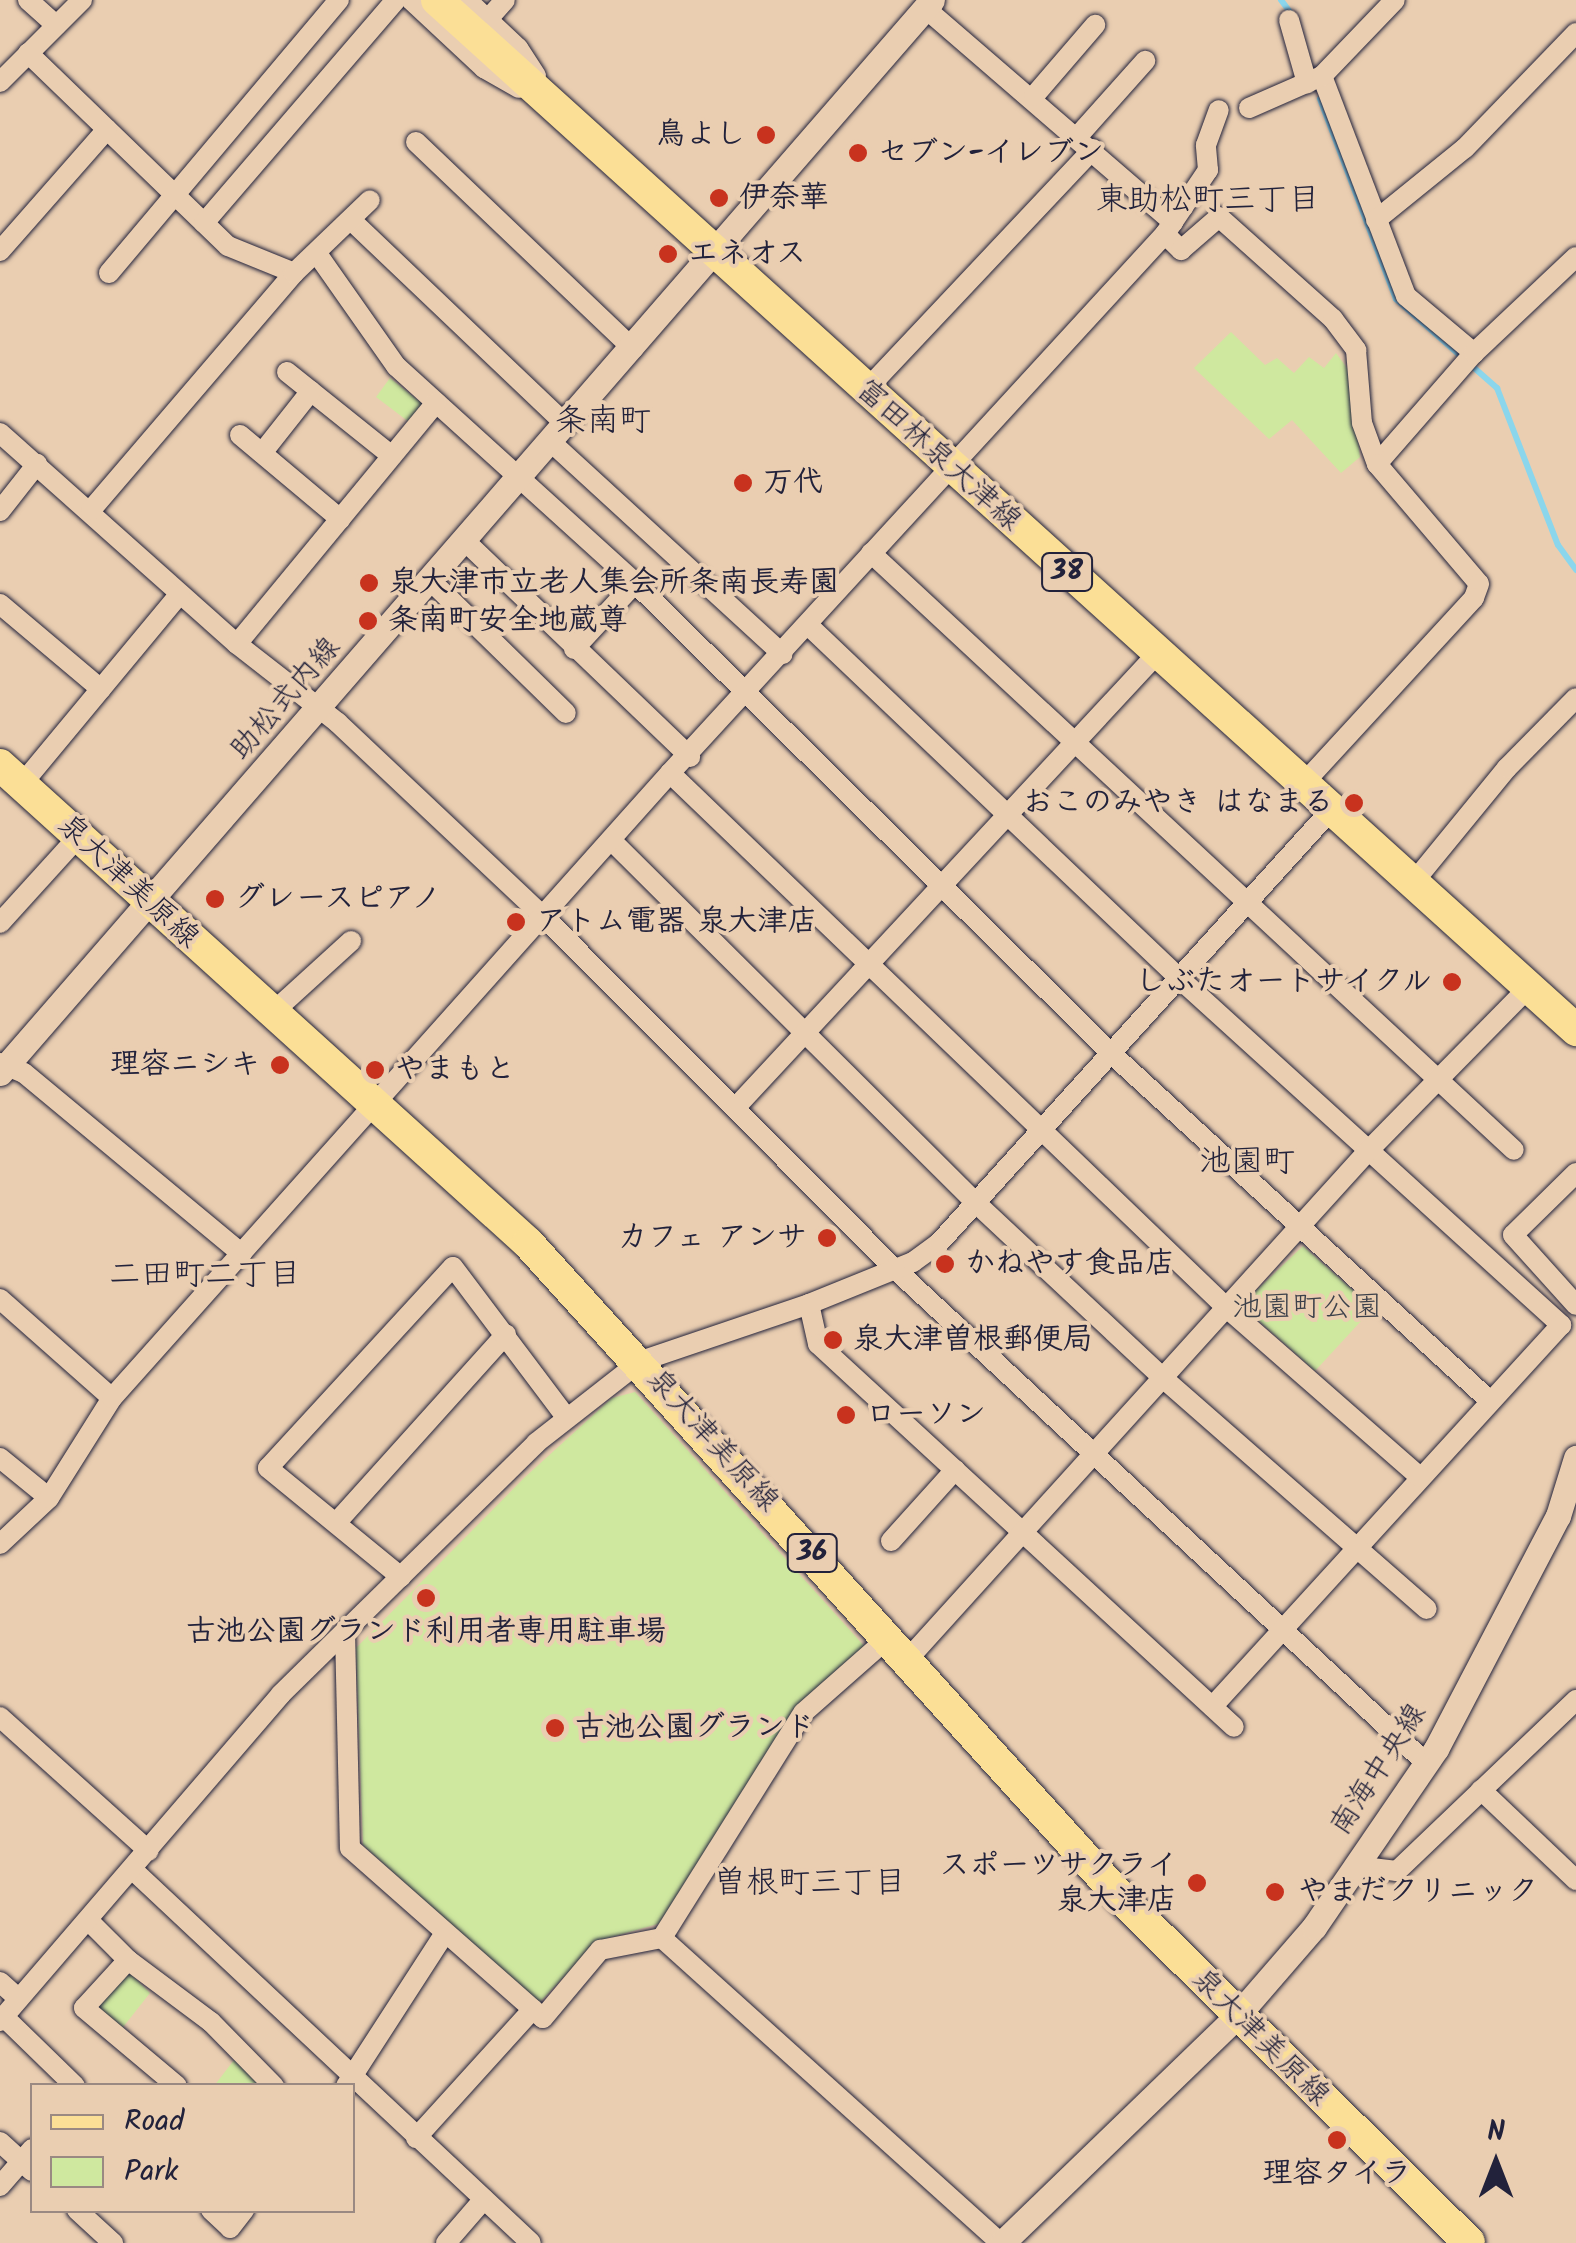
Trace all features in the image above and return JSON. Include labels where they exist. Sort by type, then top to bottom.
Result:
[{"type":"main road","name":"富田林泉大津線","points":[[437,0],[1576,1030]]},
{"type":"main road","name":"泉大津美原線","points":[[11,774],[528,1243],[641,1362],[1236,2018],[1469,2243]]},
{"type":"street","points":[[28,0],[56,25]]},
{"type":"street","points":[[0,82],[82,0]]},
{"type":"street","points":[[109,273],[340,0]]},
{"type":"street","points":[[204,223],[396,0]]},
{"type":"street","points":[[411,0],[484,68],[560,112]]},
{"type":"street","points":[[467,0],[518,48],[560,112]]},
{"type":"street","points":[[488,19],[505,0]]},
{"type":"street","points":[[1249,108],[1314,80],[1395,0]]},
{"type":"street","points":[[929,4],[1086,142],[1169,228],[1181,250],[1219,217],[1333,319],[1356,350],[1362,423],[1377,464],[1480,584],[1302,785]]},
{"type":"street","name":"助松式内線","points":[[2,1068],[320,711],[929,4]]},
{"type":"street","points":[[1290,20],[1406,296],[1470,357]]},
{"type":"street","points":[[1034,96],[1096,25]]},
{"type":"street","points":[[1376,220],[1465,148],[1576,33]]},
{"type":"street","points":[[28,53],[228,246],[294,274]]},
{"type":"street","points":[[866,390],[1086,142],[1145,61]]},
{"type":"street","points":[[0,1544],[49,1498],[112,1398],[373,1103],[1169,228],[1208,170],[1206,145],[1219,110]]},
{"type":"street","points":[[0,251],[107,129]]},
{"type":"street","points":[[416,142],[633,349]]},
{"type":"street","points":[[90,510],[294,274],[318,255],[370,200]]},
{"type":"street","points":[[351,220],[558,434],[782,654]]},
{"type":"street","points":[[318,255],[396,366],[635,582],[1113,1055],[1299,1230],[1490,1400]]},
{"type":"street","points":[[1377,464],[1470,357],[1576,257]]},
{"type":"street","points":[[287,372],[392,456]]},
{"type":"street","points":[[262,453],[311,391]]},
{"type":"street","points":[[237,644],[436,402]]},
{"type":"street","points":[[0,433],[237,644],[320,711],[543,916],[894,1268],[1426,1763]]},
{"type":"street","points":[[240,435],[340,519]]},
{"type":"street","points":[[0,511],[37,464]]},
{"type":"street","points":[[465,540],[690,757]]},
{"type":"street","points":[[871,553],[1514,1150]]},
{"type":"street","points":[[430,580],[566,713]]},
{"type":"street","points":[[574,649],[635,582]]},
{"type":"street","points":[[11,774],[101,689],[180,594]]},
{"type":"street","points":[[0,604],[101,689]]},
{"type":"street","points":[[808,625],[1180,978],[1561,1325],[1212,1707]]},
{"type":"street","points":[[736,1107],[866,961],[1157,654]]},
{"type":"street","points":[[1412,884],[1507,768],[1576,698]]},
{"type":"street","points":[[670,773],[1228,1310],[1420,1477]]},
{"type":"street","points":[[72,2083],[2,2019],[280,1694],[566,1417],[641,1362],[808,1304],[940,1244],[1332,809]]},
{"type":"street","points":[[0,923],[78,837]]},
{"type":"street","points":[[612,841],[976,1203],[1164,1379],[1354,1550],[1427,1609]]},
{"type":"street","points":[[272,1013],[351,940]]},
{"type":"street","points":[[345,1632],[350,1848],[542,2018],[600,1950],[662,1938],[803,1713],[898,1649],[1023,1532],[1368,1152],[1528,988]]},
{"type":"street","points":[[2,1068],[24,1072],[181,1210],[242,1254]]},
{"type":"street","points":[[1489,1261],[1576,1173]]},
{"type":"street","points":[[1513,1235],[1576,1305]]},
{"type":"street","points":[[400,1577],[268,1468],[453,1267],[566,1417]]},
{"type":"street","points":[[0,1300],[112,1398]]},
{"type":"street","points":[[808,1304],[818,1344],[1234,1727]]},
{"type":"street","points":[[336,1523],[506,1334]]},
{"type":"street","points":[[0,1458],[49,1498]]},
{"type":"street","name":"南海中央線","points":[[1002,2243],[1236,2018],[1314,1927],[1426,1763],[1558,1516],[1576,1458]]},
{"type":"street","points":[[891,1541],[955,1470]]},
{"type":"street","points":[[1355,1866],[1396,1871],[1576,1700]]},
{"type":"street","points":[[0,1717],[149,1851]]},
{"type":"street","points":[[1481,1790],[1576,1880]]},
{"type":"street","points":[[133,1870],[348,2082],[446,1933]]},
{"type":"street","points":[[88,1920],[128,1960],[211,2022],[271,2083]]},
{"type":"street","points":[[662,1938],[1002,2243]]},
{"type":"street","points":[[128,1960],[84,2008],[173,2083]]},
{"type":"street","points":[[0,1982],[19,1999]]},
{"type":"street","points":[[416,2138],[532,2009]]},
{"type":"street","points":[[355,2088],[531,2243]]},
{"type":"street","points":[[0,2142],[29,2160],[0,2186]]},
{"type":"street","points":[[446,2243],[484,2199]]},
{"type":"street","points":[[80,2213],[113,2243]]},
{"type":"street","points":[[215,2213],[230,2228],[242,2213]]},
{"type":"green space","points":[[1231,332],[1265,365],[1277,358],[1294,373],[1309,357],[1324,368],[1336,353],[1350,372],[1360,457],[1341,473],[1292,420],[1269,439],[1194,368]]},
{"type":"green space","points":[[390,378],[428,408],[413,425],[376,397]]},
{"type":"green space","name":"池園町公園","points":[[1303,1246],[1373,1308],[1315,1371],[1241,1305]]},
{"type":"green space","points":[[635,1392],[866,1648],[797,1709],[661,1923],[598,1941],[538,2004],[363,1845],[356,1648],[524,1478],[612,1398]]},
{"type":"green space","points":[[125,1968],[150,1993],[120,2031],[91,2005]]},
{"type":"green space","points":[[234,2060],[262,2083],[216,2083]]},
{"type":"waterway","points":[[1281,0],[1293,16]]},
{"type":"waterway","points":[[1320,99],[1396,299],[1497,388],[1558,545],[1576,570]]},
{"type":"place","name":"鳥よし","points":[[766,135]]},
{"type":"place","name":"セブン-イレブン","points":[[858,153]]},
{"type":"place","name":"伊奈華","points":[[719,198]]},
{"type":"place","name":"エネオス","points":[[668,254]]},
{"type":"place","name":"万代","points":[[743,483]]},
{"type":"place","name":"泉大津市立老人集会所条南長寿園","points":[[369,583]]},
{"type":"place","name":"条南町安全地蔵尊","points":[[368,621]]},
{"type":"place","name":"おこのみやき はなまる","points":[[1354,803]]},
{"type":"place","name":"グレースピアノ","points":[[215,899]]},
{"type":"place","name":"アトム電器 泉大津店","points":[[516,922]]},
{"type":"place","name":"しぶたオートサイクル","points":[[1452,982]]},
{"type":"place","name":"理容ニシキ","points":[[280,1065]]},
{"type":"place","name":"やまもと","points":[[375,1070]]},
{"type":"place","name":"カフェ アンサ","points":[[827,1238]]},
{"type":"place","name":"かねやす食品店","points":[[945,1264]]},
{"type":"place","name":"泉大津曽根郵便局","points":[[833,1340]]},
{"type":"place","name":"ローソン","points":[[846,1415]]},
{"type":"place","name":"古池公園グランド利用者専用駐車場","points":[[426,1598]]},
{"type":"place","name":"古池公園グランド","points":[[555,1728]]},
{"type":"place","name":"スポーツサクライ 泉大津店","points":[[1197,1883]]},
{"type":"place","name":"やまだクリニック","points":[[1275,1892]]},
{"type":"place","name":"理容タイラ","points":[[1337,2140]]},
{"type":"district","name":"東助松町三丁目","points":[[1208,201]]},
{"type":"district","name":"条南町","points":[[603,422]]},
{"type":"district","name":"池園町","points":[[1247,1163]]},
{"type":"district","name":"二田町二丁目","points":[[205,1276]]},
{"type":"district","name":"曽根町三丁目","points":[[810,1884]]}]
